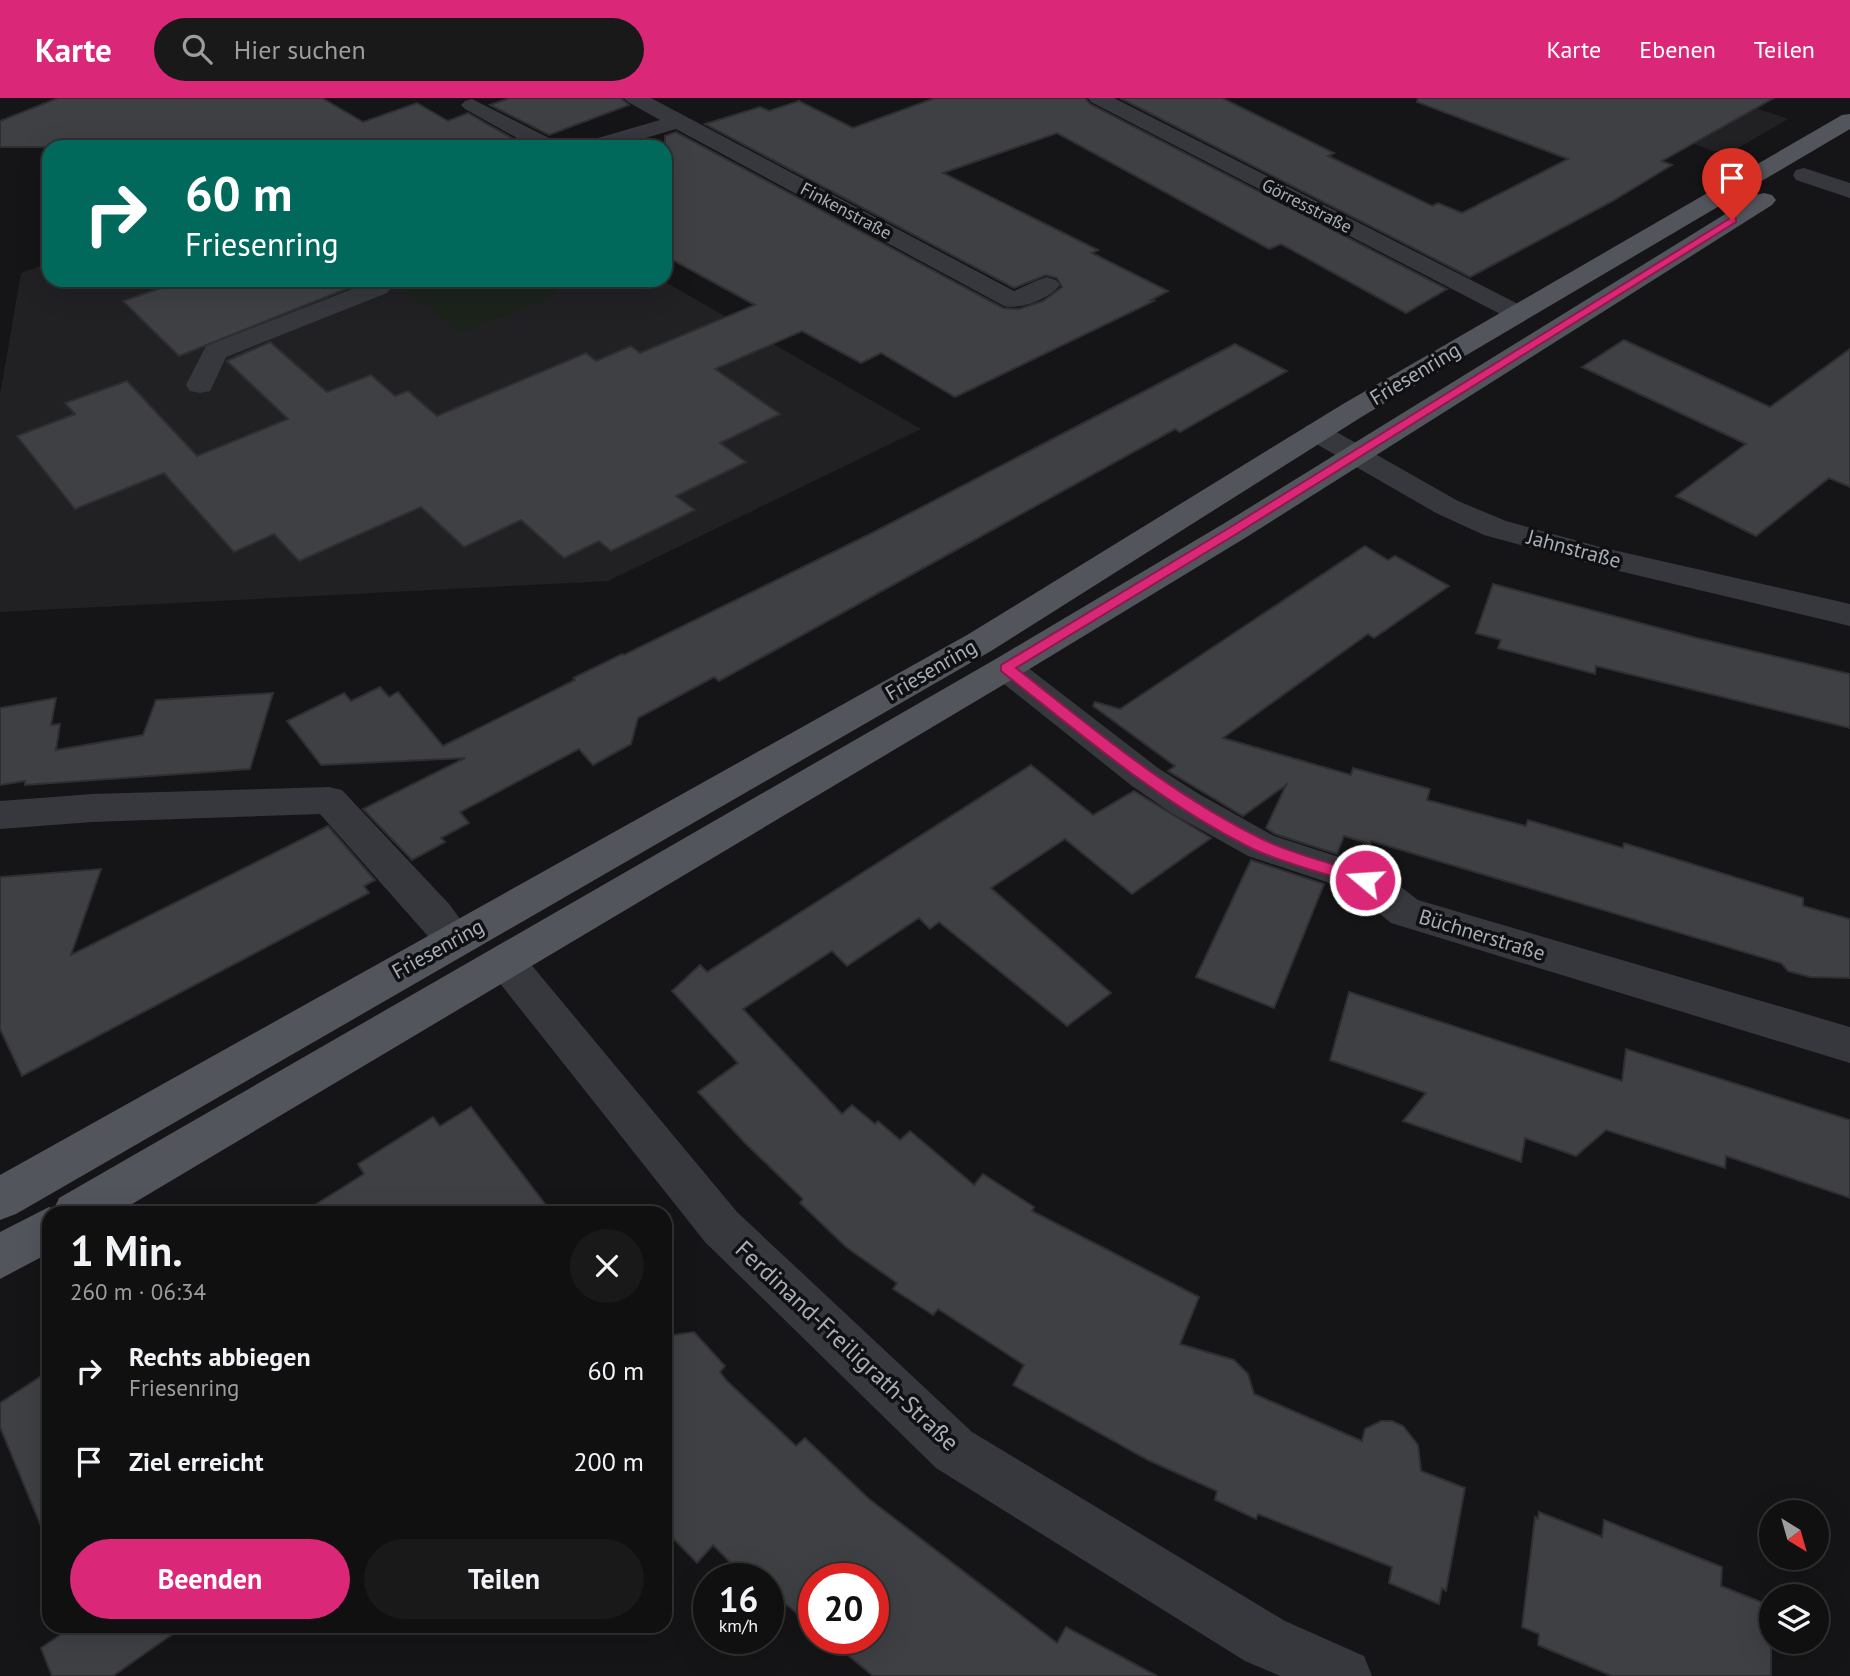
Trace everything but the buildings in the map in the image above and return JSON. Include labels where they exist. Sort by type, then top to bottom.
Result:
[{"type":"main road","name":"Friesenring","points":[[0,1199],[979,643],[1316,432],[1850,120]]},
{"type":"main road","name":"Friesenring","points":[[87,1206],[1006,668],[1838,155]]},
{"type":"main road","points":[[0,1257],[42,1232]]},
{"type":"street","name":"Finkenstraße","points":[[635,98],[1013,301]]},
{"type":"street","name":"Görresstraße","points":[[1098,98],[1517,313]]},
{"type":"street","points":[[467,100],[537,140]]},
{"type":"street","points":[[615,140],[678,121]]},
{"type":"street","points":[[1804,175],[1850,191]]},
{"type":"street","points":[[985,315],[1046,285]]},
{"type":"street","points":[[200,385],[215,352],[377,287]]},
{"type":"street","name":"Jahnstraße","points":[[1316,432],[1447,507],[1495,527],[1598,556],[1850,615]]},
{"type":"street","name":"Büchnerstraße","points":[[1006,668],[1145,777],[1186,804],[1261,846],[1365,880],[1405,912],[1850,1045]]},
{"type":"street","points":[[0,815],[92,808],[330,800],[436,916],[454,940]]},
{"type":"street","name":"Ferdinand-Freiligrath-Straße","points":[[505,961],[720,1227],[954,1450],[1268,1659],[1344,1676]]},
{"type":"shaded area","points":[[1574,98],[1726,98],[1788,119],[1731,152],[1713,151]]},
{"type":"shaded area","points":[[42,266],[42,287],[672,286],[921,429],[608,581],[0,612],[0,395],[21,273]]},
{"type":"shaded area","points":[[403,287],[546,287],[557,295],[461,333]]},
{"type":"route","points":[[1365,880],[1261,846],[1186,804],[1145,777],[1006,668],[1234,531],[1732,220]]}]
